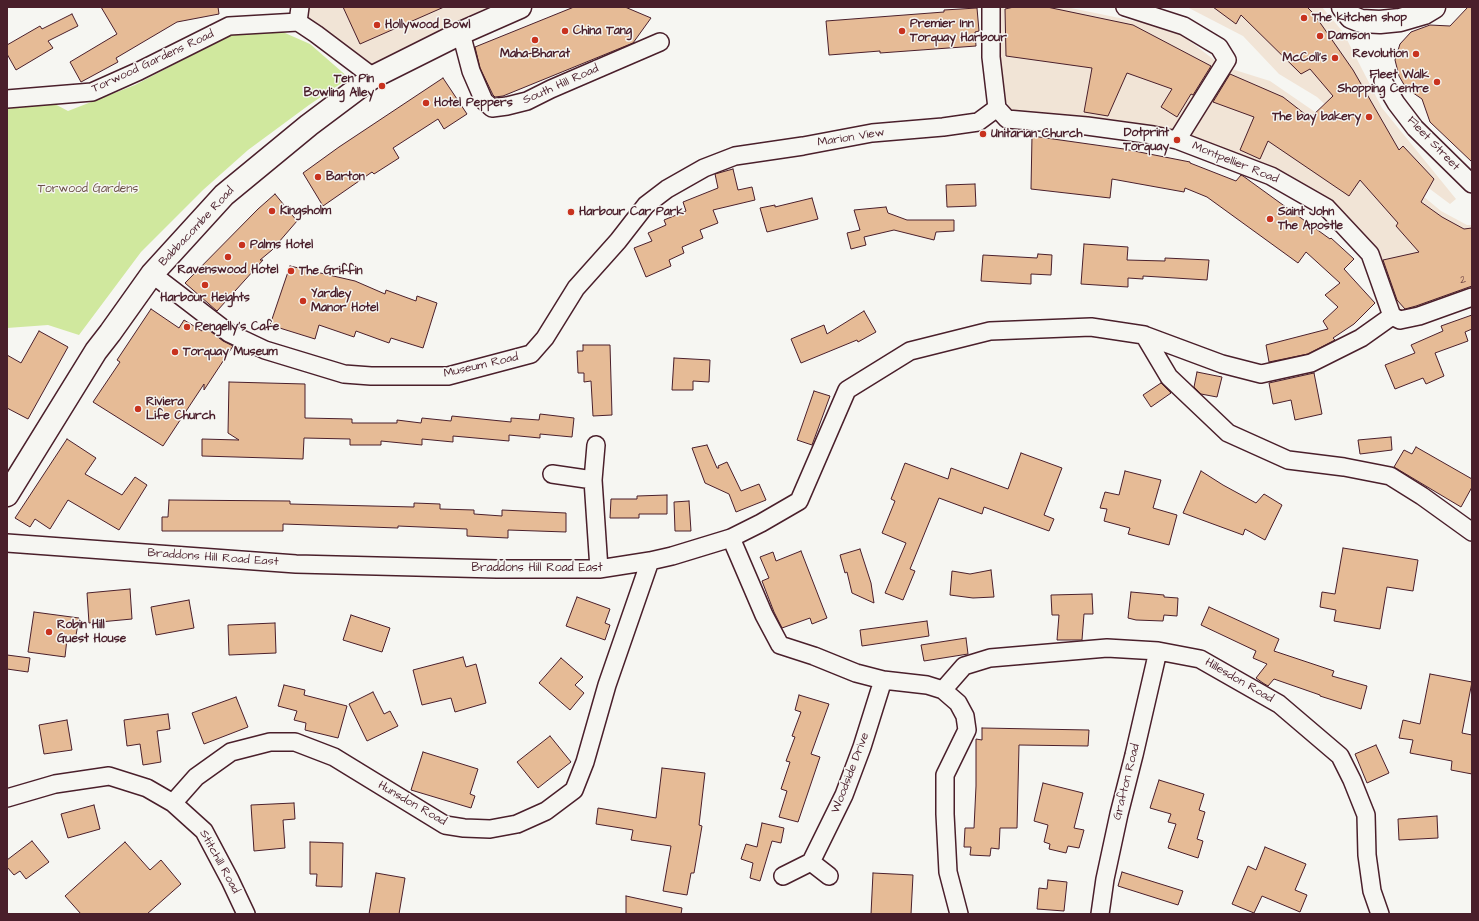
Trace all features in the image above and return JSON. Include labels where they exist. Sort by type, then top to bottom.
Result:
[{"type":"main road","name":"Babbacombe Road","points":[[7,495],[96,351],[152,274],[224,195],[309,125],[373,77],[461,33],[520,7]]},
{"type":"main road","points":[[1343,7],[1352,17],[1362,21],[1380,22],[1400,20],[1424,13],[1434,7]]},
{"type":"street","points":[[991,7],[992,68],[997,108]]},
{"type":"street","name":"Montpellier Road","points":[[1125,7],[1184,26],[1219,47],[1227,60],[1177,140]]},
{"type":"street","name":"Torwood Gardens Road","points":[[7,99],[92,92],[139,71],[229,26],[299,14],[316,34],[373,77]]},
{"type":"street","name":"South Hill Road","points":[[461,33],[471,71],[484,101],[492,108],[527,102],[551,89],[660,42]]},
{"type":"street","name":"Fleet Street","points":[[1383,81],[1396,103],[1415,128],[1472,184]]},
{"type":"street","name":"Montpellier Road","points":[[997,108],[1007,119],[1087,126],[1153,135],[1177,140],[1271,176],[1328,208],[1370,254],[1392,316]]},
{"type":"street","name":"Marion View","points":[[704,168],[735,156],[803,146],[872,133],[943,127],[978,122],[997,108]]},
{"type":"street","name":"Museum Road","points":[[152,274],[229,333],[265,350],[344,374],[377,376],[448,376],[531,354],[545,338],[576,288],[618,241],[646,204],[667,189],[704,168]]},
{"type":"street","points":[[1392,316],[1400,320],[1419,316],[1472,297]]},
{"type":"street","name":"Braddons Hill Road East","points":[[7,543],[296,564],[497,569],[599,569],[650,561],[731,538],[799,501],[847,390],[910,351],[990,331],[1091,327],[1144,335],[1222,364],[1261,374],[1311,363],[1361,338],[1392,316]]},
{"type":"street","points":[[1144,335],[1169,377],[1228,433],[1288,460],[1344,467],[1390,476],[1422,496],[1472,532]]},
{"type":"street","points":[[596,445],[593,480],[599,569]]},
{"type":"street","points":[[552,474],[593,480]]},
{"type":"street","points":[[731,538],[764,614],[780,645],[814,656],[856,673],[884,680],[927,685],[944,690],[958,703],[965,716],[967,730],[945,775],[948,872],[959,914]]},
{"type":"street","name":"Hunsdon Road","points":[[174,803],[196,777],[231,752],[270,742],[295,742],[334,757],[445,825],[464,828],[490,829],[517,824],[546,811],[574,790],[585,762],[607,685],[650,561]]},
{"type":"street","name":"Hillesdon Road","points":[[944,690],[964,666],[990,658],[1107,648],[1158,651],[1200,658],[1279,704],[1340,756],[1352,780],[1366,815],[1367,854],[1372,891],[1380,914]]},
{"type":"street","name":"Grafton Road","points":[[1100,914],[1105,879],[1116,829],[1158,651]]},
{"type":"street","name":"Woodside Drive","points":[[811,862],[844,795],[884,680]]},
{"type":"street","name":"Stitchill Road","points":[[7,798],[55,784],[109,776],[147,788],[174,803],[204,831],[246,914]]},
{"type":"street","points":[[783,876],[811,862],[829,876]]},
{"type":"shaded area","points":[[300,7],[520,7],[373,77],[316,34]]},
{"type":"shaded area","points":[[1001,7],[1066,7],[1134,21],[1169,25],[1222,66],[1270,81],[1331,123],[1441,211],[1467,225],[1472,225],[1472,291],[1405,314],[1387,294],[1332,205],[1236,153],[1178,132],[1014,114],[1006,101],[1000,56]]},
{"type":"shaded area","points":[[1187,7],[1322,7],[1343,32],[1382,108],[1456,199],[1450,204],[1363,139],[1317,97],[1279,74],[1243,36]]},
{"type":"green space","name":"Torwood Gardens","points":[[276,29],[310,44],[349,78],[309,105],[248,150],[203,190],[141,252],[79,335],[48,325],[7,328],[7,109],[20,103],[51,102],[68,111],[135,85],[232,34]]},
{"type":"building","points":[[101,7],[218,7],[219,14],[177,22],[116,58],[118,62],[81,82],[70,62],[117,34]]},
{"type":"building","name":"Hollywood Bowl","points":[[343,7],[444,7],[360,44]]},
{"type":"building","points":[[574,7],[625,7],[651,18],[633,43],[503,96],[495,97],[480,68],[475,47]]},
{"type":"building","points":[[1014,7],[1047,7],[1133,25],[1211,66],[1177,117],[1161,107],[1172,89],[1127,73],[1108,116],[1084,112],[1092,68],[1006,56],[1005,9]]},
{"type":"building","points":[[1213,7],[1307,7],[1314,14],[1353,70],[1399,150],[1403,146],[1434,179],[1421,202],[1442,217],[1464,229],[1472,228],[1472,286],[1405,309],[1397,300],[1383,260],[1419,252],[1396,226],[1398,223],[1360,180],[1349,196],[1268,141],[1260,159],[1240,150],[1254,117],[1213,102],[1230,74],[1283,97],[1310,118],[1333,96],[1310,69],[1301,74],[1241,15],[1236,24]]},
{"type":"building","name":"Fleet Walk Shopping Centre","points":[[1468,7],[1472,7],[1472,162],[1430,122],[1422,99],[1406,88],[1399,76],[1395,60],[1400,44],[1411,32],[1430,25],[1450,26]]},
{"type":"building","name":"Premier Inn Torquay Harbour","points":[[977,8],[979,31],[975,32],[976,46],[829,55],[826,21]]},
{"type":"building","points":[[72,14],[78,26],[48,41],[53,48],[16,70],[7,54],[7,45],[40,26],[42,29]]},
{"type":"building","points":[[443,78],[467,114],[444,129],[438,119],[393,148],[399,158],[374,174],[372,172],[323,206],[303,173],[339,147]]},
{"type":"building","points":[[1032,136],[1124,149],[1190,162],[1236,181],[1241,175],[1330,239],[1331,238],[1354,259],[1344,269],[1375,303],[1354,324],[1333,338],[1335,340],[1308,354],[1269,362],[1266,345],[1328,329],[1323,321],[1338,307],[1325,295],[1340,283],[1306,252],[1298,263],[1207,197],[1185,188],[1184,192],[1112,179],[1110,198],[1031,189]]},
{"type":"building","points":[[733,169],[738,190],[752,187],[755,200],[713,210],[718,223],[700,230],[703,238],[682,247],[684,253],[669,260],[671,266],[646,277],[634,248],[652,241],[648,233],[666,225],[664,220],[686,211],[683,202],[718,188],[715,174]]},
{"type":"building","points":[[975,184],[976,206],[947,207],[946,185]]},
{"type":"building","points":[[275,194],[297,221],[272,250],[260,260],[263,260],[217,311],[185,283],[258,209]]},
{"type":"building","points":[[812,198],[818,219],[767,232],[760,208],[775,205],[775,207]]},
{"type":"building","points":[[886,207],[888,213],[907,220],[954,220],[954,231],[936,232],[934,240],[894,230],[864,237],[866,245],[851,249],[847,233],[860,230],[854,210]]},
{"type":"building","points":[[1084,244],[1128,247],[1127,260],[1165,261],[1165,258],[1209,260],[1207,280],[1143,276],[1143,279],[1128,278],[1128,287],[1081,284]]},
{"type":"building","points":[[1038,254],[1052,255],[1051,275],[1031,274],[1031,284],[981,281],[983,255],[1037,258]]},
{"type":"building","points":[[290,266],[355,281],[385,294],[386,290],[416,301],[417,296],[437,303],[423,348],[391,338],[389,343],[356,331],[354,337],[319,325],[315,339],[270,325]]},
{"type":"building","name":"Torquay Museum","points":[[151,309],[179,328],[184,320],[202,331],[205,327],[223,341],[233,346],[204,390],[204,384],[163,446],[93,402],[120,362],[117,360]]},
{"type":"building","points":[[864,311],[876,332],[858,342],[857,340],[801,363],[791,339],[824,325],[827,334]]},
{"type":"building","points":[[1472,315],[1472,329],[1465,332],[1468,341],[1435,353],[1444,376],[1426,384],[1423,378],[1395,389],[1385,365],[1415,353],[1411,345],[1443,331],[1441,326]]},
{"type":"building","points":[[39,331],[68,347],[28,419],[7,408],[7,355],[21,363]]},
{"type":"building","points":[[583,345],[610,345],[612,415],[593,416],[591,381],[584,382],[584,373],[578,373],[577,351],[583,351]]},
{"type":"building","points":[[674,358],[710,360],[709,382],[693,381],[693,390],[672,390]]},
{"type":"building","points":[[1197,372],[1222,377],[1217,397],[1201,394],[1194,387]]},
{"type":"building","points":[[1314,373],[1322,414],[1295,420],[1291,400],[1273,404],[1269,383]]},
{"type":"building","points":[[229,382],[305,384],[305,418],[352,419],[352,423],[397,423],[397,420],[421,423],[422,418],[451,421],[452,416],[511,422],[511,418],[539,420],[540,414],[574,418],[572,437],[540,434],[540,438],[509,435],[509,441],[453,436],[453,442],[422,439],[422,445],[381,441],[381,445],[350,445],[350,439],[304,438],[303,459],[202,456],[202,439],[239,440],[228,433]]},
{"type":"building","points":[[1161,383],[1171,393],[1151,407],[1143,395]]},
{"type":"building","points":[[814,391],[830,396],[812,445],[797,440]]},
{"type":"building","points":[[1391,437],[1392,450],[1360,454],[1358,440]]},
{"type":"building","points":[[67,439],[96,458],[85,474],[122,495],[135,477],[147,485],[119,530],[68,500],[50,529],[35,519],[30,527],[15,518]]},
{"type":"building","points":[[707,445],[717,468],[719,468],[718,466],[727,462],[741,491],[759,484],[766,500],[736,512],[729,494],[705,483],[692,448]]},
{"type":"building","points":[[1416,447],[1472,479],[1472,487],[1461,507],[1394,467],[1404,450],[1412,454]]},
{"type":"building","points":[[1021,453],[1062,468],[1044,515],[1054,519],[1049,531],[984,507],[982,514],[939,498],[910,569],[915,571],[903,600],[885,593],[906,543],[882,533],[895,501],[891,499],[905,463],[948,479],[951,468],[1008,489]]},
{"type":"building","points":[[1125,471],[1161,480],[1153,508],[1177,515],[1169,545],[1128,534],[1130,528],[1104,521],[1107,509],[1100,508],[1105,492],[1119,495]]},
{"type":"building","points":[[1201,471],[1256,503],[1264,494],[1282,505],[1265,540],[1245,529],[1243,535],[1183,513]]},
{"type":"building","points":[[667,495],[667,514],[639,514],[639,518],[610,518],[611,499],[637,499],[637,496]]},
{"type":"building","points":[[169,500],[290,501],[290,504],[414,507],[414,503],[440,504],[440,509],[474,510],[474,514],[502,516],[502,510],[566,513],[566,532],[508,530],[508,538],[467,536],[467,529],[283,524],[283,531],[162,531],[162,517],[168,517]]},
{"type":"building","points":[[689,501],[691,531],[675,531],[674,502]]},
{"type":"building","points":[[1343,548],[1418,560],[1413,591],[1387,587],[1380,629],[1334,621],[1336,610],[1320,607],[1322,592],[1335,594]]},
{"type":"building","points":[[860,549],[871,583],[874,603],[852,593],[847,572],[845,573],[840,555]]},
{"type":"building","points":[[801,551],[827,618],[812,624],[810,618],[782,628],[762,581],[769,578],[760,557],[773,552],[776,561]]},
{"type":"building","points":[[991,570],[994,597],[973,598],[950,595],[952,571],[970,574]]},
{"type":"building","points":[[130,589],[132,619],[89,623],[87,593]]},
{"type":"building","points":[[1131,592],[1164,595],[1164,597],[1178,598],[1177,616],[1164,615],[1163,621],[1136,620],[1128,618]]},
{"type":"building","points":[[1092,594],[1093,614],[1084,614],[1082,640],[1057,640],[1059,615],[1052,615],[1051,595]]},
{"type":"building","points":[[577,597],[610,609],[605,623],[610,625],[605,640],[566,626]]},
{"type":"building","points":[[189,600],[194,628],[156,635],[151,607]]},
{"type":"building","points":[[1209,607],[1279,639],[1274,651],[1334,671],[1332,676],[1367,686],[1361,709],[1274,679],[1268,686],[1263,683],[1256,678],[1267,664],[1253,658],[1256,651],[1201,625]]},
{"type":"building","points":[[34,612],[79,618],[75,641],[67,639],[65,657],[28,652]]},
{"type":"building","points":[[351,615],[390,628],[382,652],[343,640]]},
{"type":"building","points":[[927,621],[929,636],[862,646],[860,630]]},
{"type":"building","points":[[275,623],[276,653],[229,655],[228,625]]},
{"type":"building","points":[[966,638],[968,654],[924,661],[921,645]]},
{"type":"building","points":[[7,655],[30,658],[28,672],[7,669]]},
{"type":"building","points":[[463,657],[466,667],[476,664],[486,703],[455,712],[451,698],[422,705],[413,670]]},
{"type":"building","points":[[561,658],[583,677],[575,685],[584,693],[570,710],[539,683]]},
{"type":"building","points":[[1430,674],[1472,682],[1462,733],[1472,735],[1472,774],[1451,770],[1452,761],[1410,753],[1413,740],[1399,738],[1403,720],[1420,724]]},
{"type":"building","points":[[284,685],[305,690],[304,695],[347,706],[338,738],[305,730],[306,723],[294,720],[297,711],[278,706]]},
{"type":"building","points":[[373,692],[384,714],[390,711],[398,726],[367,741],[349,704]]},
{"type":"building","points":[[799,695],[829,704],[811,754],[820,757],[798,822],[779,817],[787,791],[781,789],[790,762],[786,761],[795,737],[792,736],[801,712],[795,710]]},
{"type":"building","points":[[236,697],[248,727],[204,744],[192,713]]},
{"type":"building","points":[[168,714],[170,729],[157,731],[161,762],[143,765],[140,744],[127,746],[124,720]]},
{"type":"building","points":[[67,720],[72,750],[44,754],[39,725]]},
{"type":"building","points":[[982,728],[1089,730],[1088,746],[1019,745],[1017,828],[1000,828],[999,849],[991,848],[990,856],[970,855],[971,847],[964,847],[965,828],[974,828],[976,739],[982,740]]},
{"type":"building","points":[[550,736],[571,762],[538,788],[517,762]]},
{"type":"building","points":[[1376,745],[1389,773],[1367,783],[1355,754]]},
{"type":"building","points":[[423,752],[478,769],[470,794],[475,796],[471,808],[411,790]]},
{"type":"building","points":[[662,768],[705,773],[699,825],[702,826],[694,873],[691,873],[687,895],[663,891],[671,846],[631,840],[633,830],[596,824],[598,808],[656,818]]},
{"type":"building","points":[[1159,780],[1204,794],[1199,810],[1205,812],[1197,839],[1203,841],[1198,858],[1168,848],[1176,824],[1168,822],[1171,814],[1150,808]]},
{"type":"building","points":[[1043,783],[1083,793],[1074,828],[1084,830],[1079,848],[1068,846],[1066,853],[1049,849],[1050,844],[1044,842],[1048,825],[1034,821]]},
{"type":"building","points":[[294,803],[295,819],[283,820],[285,848],[254,851],[251,805]]},
{"type":"building","points":[[94,805],[100,829],[68,838],[61,814]]},
{"type":"building","points":[[1437,816],[1438,838],[1399,840],[1398,819]]},
{"type":"building","points":[[762,823],[784,828],[781,843],[772,841],[760,881],[750,878],[753,863],[741,859],[746,844],[757,847]]},
{"type":"building","points":[[32,841],[49,862],[26,879],[20,871],[14,875],[7,867],[7,860]]},
{"type":"building","points":[[125,842],[150,870],[161,860],[181,884],[147,914],[81,914],[65,896]]},
{"type":"building","points":[[310,842],[343,843],[342,887],[316,886],[317,874],[310,874]]},
{"type":"building","points":[[1265,847],[1306,864],[1295,890],[1307,895],[1300,912],[1262,896],[1254,913],[1232,904],[1248,866],[1256,870]]},
{"type":"building","points":[[1122,872],[1183,891],[1178,905],[1118,886]]},
{"type":"building","points":[[376,873],[405,878],[399,914],[369,914]]},
{"type":"building","points":[[873,873],[913,875],[911,914],[871,914]]},
{"type":"building","points":[[1048,880],[1067,882],[1064,911],[1037,909],[1039,888],[1047,889]]},
{"type":"building","points":[[626,896],[682,908],[681,914],[626,914]]},
{"type":"place","name":"The kitchen shop","points":[[1304,18]]},
{"type":"place","name":"Hollywood Bowl","points":[[377,25]]},
{"type":"place","name":"China Tang","points":[[565,31]]},
{"type":"place","name":"Premier Inn Torquay Harbour","points":[[902,31]]},
{"type":"place","name":"Damson","points":[[1320,36]]},
{"type":"place","name":"Maha-Bharat","points":[[535,40]]},
{"type":"place","name":"Revolution","points":[[1416,54]]},
{"type":"place","name":"McColl's","points":[[1335,58]]},
{"type":"place","name":"Fleet Walk Shopping Centre","points":[[1437,82]]},
{"type":"place","name":"Ten Pin Bowling Alley","points":[[382,86]]},
{"type":"place","name":"Hotel Peppers","points":[[426,103]]},
{"type":"place","name":"The bay bakery","points":[[1369,117]]},
{"type":"place","name":"Unitarian Church","points":[[983,134]]},
{"type":"place","name":"Dotprint Torquay","points":[[1177,140]]},
{"type":"place","name":"Barton","points":[[318,177]]},
{"type":"place","name":"Kingsholm","points":[[272,211]]},
{"type":"place","name":"Harbour Car Park","points":[[571,212]]},
{"type":"place","name":"Saint John The Apostle","points":[[1270,219]]},
{"type":"place","name":"Palms Hotel","points":[[242,245]]},
{"type":"place","name":"Ravenswood Hotel","points":[[228,257]]},
{"type":"place","name":"The Griffin","points":[[291,271]]},
{"type":"place","name":"Harbour Heights","points":[[205,285]]},
{"type":"place","name":"Yardley Manor Hotel","points":[[303,301]]},
{"type":"place","name":"Pengelly's Cafe","points":[[187,327]]},
{"type":"place","name":"Torquay Museum","points":[[175,352]]},
{"type":"place","name":"Riviera Life Church","points":[[138,409]]},
{"type":"place","name":"Robin Hill Guest House","points":[[49,632]]}]
